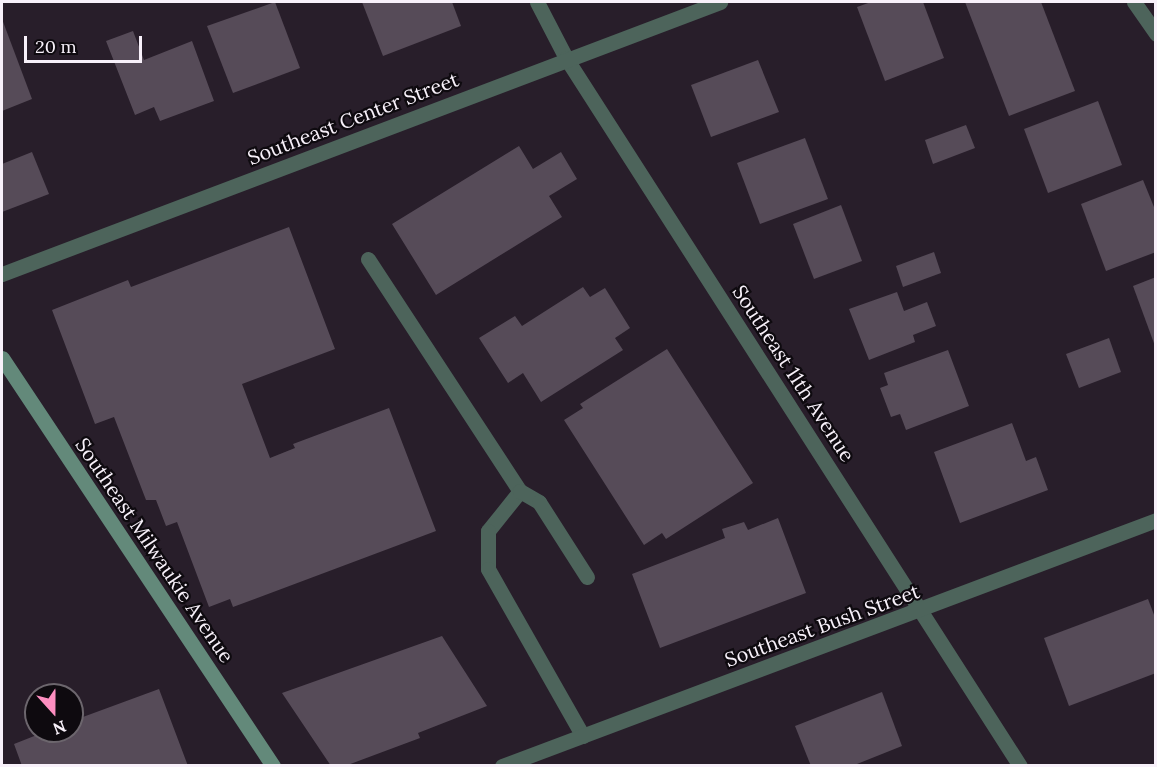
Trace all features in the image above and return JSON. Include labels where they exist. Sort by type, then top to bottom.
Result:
[{"type":"main road","name":"Southeast Milwaukie Avenue","points":[[2,358],[273,765]]},
{"type":"street","name":"Southeast 11th Avenue","points":[[537,2],[566,58],[1020,765]]},
{"type":"street","name":"Southeast Center Street","points":[[2,274],[566,58],[720,2]]},
{"type":"street","points":[[1134,2],[1155,34]]},
{"type":"street","points":[[368,259],[520,491],[539,502],[587,577]]},
{"type":"street","points":[[520,491],[488,531],[488,569],[583,736]]},
{"type":"street","name":"Southeast Bush Street","points":[[502,765],[921,610],[1155,520]]},
{"type":"building","points":[[275,2],[300,68],[233,93],[207,26]]},
{"type":"building","points":[[362,2],[452,2],[461,26],[383,56]]},
{"type":"building","points":[[871,2],[923,2],[944,58],[885,81],[857,7]]},
{"type":"building","points":[[965,2],[1041,2],[1075,91],[1009,116]]},
{"type":"building","points":[[2,19],[32,99],[2,111]]},
{"type":"building","points":[[133,31],[144,60],[192,41],[214,101],[160,121],[154,107],[135,115],[106,41]]},
{"type":"building","points":[[758,60],[779,112],[711,137],[691,85]]},
{"type":"building","points":[[1098,101],[1122,165],[1048,193],[1024,129]]},
{"type":"building","points":[[966,125],[975,148],[933,164],[925,140]]},
{"type":"building","points":[[805,138],[828,199],[760,224],[737,163]]},
{"type":"building","points":[[519,146],[533,169],[561,152],[577,179],[549,196],[562,217],[436,295],[392,224]]},
{"type":"building","points":[[32,152],[49,194],[2,212],[2,164]]},
{"type":"building","points":[[1143,180],[1156,212],[1156,252],[1106,271],[1081,204]]},
{"type":"building","points":[[841,205],[862,261],[814,279],[793,224]]},
{"type":"building","points":[[289,227],[335,349],[242,384],[270,458],[295,448],[293,444],[389,408],[436,531],[233,607],[230,599],[209,607],[177,522],[166,526],[156,500],[146,500],[114,417],[95,424],[52,310],[128,280],[131,287]]},
{"type":"building","points":[[934,252],[941,273],[903,287],[896,266]]},
{"type":"building","points":[[1156,277],[1156,346],[1155,346],[1133,286]]},
{"type":"building","points":[[583,287],[590,297],[605,288],[630,328],[615,338],[623,350],[541,402],[523,373],[508,383],[479,338],[515,316],[522,326]]},
{"type":"building","points":[[897,292],[904,311],[927,302],[936,326],[913,335],[915,342],[869,360],[849,309]]},
{"type":"building","points":[[1109,338],[1121,372],[1079,388],[1066,354]]},
{"type":"building","points":[[667,349],[753,483],[666,539],[662,533],[644,545],[564,420],[583,408],[580,404]]},
{"type":"building","points":[[948,350],[969,406],[906,430],[900,414],[891,417],[880,388],[888,385],[884,373]]},
{"type":"building","points":[[1012,423],[1026,461],[1036,457],[1048,490],[960,523],[934,452]]},
{"type":"building","points":[[778,518],[806,593],[660,648],[632,574],[725,538],[722,529],[744,522],[748,530]]},
{"type":"building","points":[[1148,599],[1156,620],[1156,673],[1069,706],[1044,638]]},
{"type":"building","points":[[442,636],[487,706],[418,733],[420,738],[345,766],[331,766],[282,693]]},
{"type":"building","points":[[159,689],[188,766],[22,766],[14,744],[24,740],[24,743],[84,743],[84,717]]},
{"type":"building","points":[[882,692],[902,746],[852,766],[811,766],[795,726]]}]
